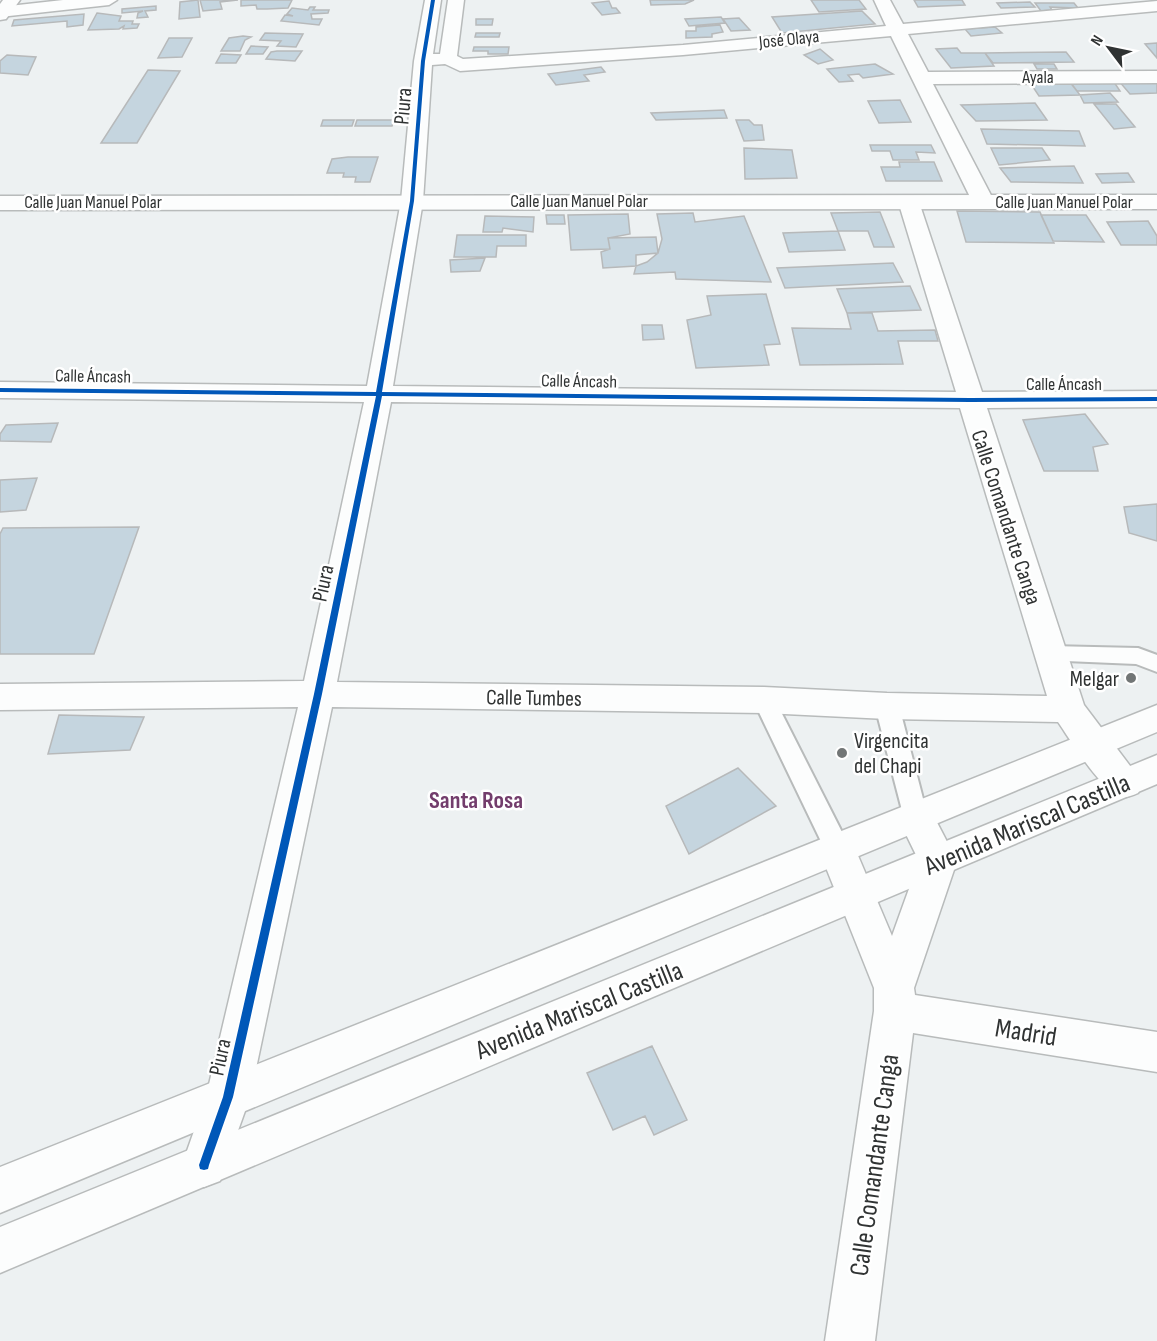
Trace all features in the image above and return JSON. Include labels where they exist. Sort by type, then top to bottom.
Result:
[{"type":"street","points":[[4,10],[108,0]]},
{"type":"street","name":"Piura","points":[[204,1165],[228,1097],[318,694],[379,394],[412,201],[423,61],[433,0]]},
{"type":"street","points":[[448,58],[456,0]]},
{"type":"street","points":[[882,0],[983,201]]},
{"type":"street","name":"José Olaya","points":[[423,61],[448,58],[460,65],[683,50],[1157,6]]},
{"type":"street","name":"Ayala","points":[[920,78],[1157,76]]},
{"type":"street","name":"Calle Comandante Canga","points":[[909,201],[1068,709],[1092,745],[1141,776]]},
{"type":"street","name":"Calle Juan Manuel Polar","points":[[0,202],[1157,202]]},
{"type":"street","name":"Calle Áncash","points":[[0,390],[970,400],[1157,399]]},
{"type":"street","name":"Calle Tumbes","points":[[0,697],[318,694],[764,700],[887,706],[1068,709]]},
{"type":"street","name":"Avenida Mariscal Castilla","points":[[0,1190],[1157,718]]},
{"type":"street","name":"Avenida Mariscal Castilla","points":[[0,1250],[1141,776]]},
{"type":"street","points":[[916,818],[938,861]]},
{"type":"street","name":"Calle Comandante Canga","points":[[838,850],[858,894],[894,1000]]},
{"type":"street","name":"Calle Comandante Canga","points":[[850,1341],[894,1000],[938,861]]},
{"type":"street","name":"Madrid","points":[[894,1000],[1157,1052]]},
{"type":"lane","points":[[1050,654],[1138,656],[1157,664]]},
{"type":"lane","points":[[764,700],[838,850]]},
{"type":"lane","points":[[887,706],[916,818]]},
{"type":"building","points":[[198,0],[200,17],[179,19],[180,2]]},
{"type":"building","points":[[200,0],[238,0],[220,2],[222,9],[203,11]]},
{"type":"building","points":[[241,0],[292,0],[288,8],[257,9],[256,5],[241,6]]},
{"type":"building","points":[[650,0],[694,0],[685,4],[651,5]]},
{"type":"building","points":[[811,0],[859,0],[866,9],[819,12]]},
{"type":"building","points":[[914,0],[962,0],[965,5],[918,7]]},
{"type":"building","points":[[609,1],[612,8],[616,8],[620,13],[602,15],[592,3]]},
{"type":"building","points":[[1030,2],[1035,7],[1001,8],[997,3]]},
{"type":"building","points":[[1035,3],[1074,3],[1078,8],[1050,7],[1052,10],[1041,11]]},
{"type":"building","points":[[156,6],[156,10],[145,11],[148,17],[137,18],[138,13],[143,11],[122,13],[122,9]]},
{"type":"building","points":[[310,7],[315,7],[313,10],[329,10],[328,13],[311,14],[312,19],[322,19],[319,25],[281,21],[285,15],[293,16],[287,14],[292,8],[308,10]]},
{"type":"building","points":[[862,11],[875,24],[782,33],[772,17]]},
{"type":"building","points":[[97,13],[121,16],[119,21],[133,21],[132,24],[139,24],[137,28],[123,29],[124,26],[119,29],[88,30]]},
{"type":"building","points":[[84,14],[83,25],[67,27],[67,21],[12,26],[14,20]]},
{"type":"building","points":[[721,17],[725,23],[689,26],[685,19]]},
{"type":"building","points":[[739,18],[750,30],[731,31],[723,19]]},
{"type":"building","points":[[476,19],[493,19],[492,25],[476,25]]},
{"type":"building","points":[[720,25],[723,32],[712,34],[712,37],[686,38],[686,31],[696,31],[696,27]]},
{"type":"building","points":[[995,27],[1002,33],[971,36],[965,29]]},
{"type":"building","points":[[265,33],[303,34],[296,47],[277,46],[281,41],[260,40]]},
{"type":"building","points":[[476,33],[500,33],[499,37],[475,37]]},
{"type":"building","points":[[251,37],[245,40],[240,51],[221,51],[229,38]]},
{"type":"building","points":[[169,38],[192,38],[182,57],[158,58]]},
{"type":"building","points":[[1157,43],[1157,58],[1145,44]]},
{"type":"building","points":[[251,46],[268,47],[263,54],[246,54]]},
{"type":"building","points":[[474,47],[509,47],[508,54],[488,54],[488,51],[473,51]]},
{"type":"building","points":[[957,48],[961,53],[985,53],[994,66],[951,68],[936,49]]},
{"type":"building","points":[[820,49],[833,60],[818,64],[804,55]]},
{"type":"building","points":[[302,51],[295,61],[266,59],[271,52]]},
{"type":"building","points":[[1066,52],[1074,62],[993,63],[985,53]]},
{"type":"building","points":[[221,54],[241,55],[236,63],[216,63]]},
{"type":"building","points":[[7,55],[36,57],[28,75],[0,73],[0,61]]},
{"type":"building","points":[[875,64],[893,74],[863,78],[859,74],[848,75],[853,81],[839,82],[827,69]]},
{"type":"building","points":[[1034,64],[1054,64],[1057,69],[1037,69]]},
{"type":"building","points":[[601,67],[605,72],[584,75],[589,81],[556,85],[548,74]]},
{"type":"building","points":[[148,70],[180,71],[137,143],[101,143]]},
{"type":"building","points":[[1157,79],[1157,93],[1130,94],[1118,80]]},
{"type":"building","points":[[1029,81],[1069,81],[1080,95],[1039,96]]},
{"type":"building","points":[[1114,82],[1120,91],[1077,91],[1071,83]]},
{"type":"building","points":[[1110,93],[1118,102],[1084,103],[1080,95]]},
{"type":"building","points":[[900,100],[911,122],[879,123],[868,101]]},
{"type":"building","points":[[1035,103],[1047,120],[976,121],[961,105]]},
{"type":"building","points":[[1094,104],[1116,104],[1135,127],[1114,129]]},
{"type":"building","points":[[724,110],[727,118],[656,120],[651,113]]},
{"type":"building","points":[[323,120],[354,120],[352,126],[321,126]]},
{"type":"building","points":[[357,120],[394,120],[392,126],[355,126]]},
{"type":"building","points":[[736,120],[749,120],[754,125],[762,125],[764,140],[744,141]]},
{"type":"building","points":[[981,129],[1079,131],[1085,146],[987,144]]},
{"type":"building","points":[[870,145],[931,145],[935,153],[916,152],[919,160],[893,160],[890,151],[872,151]]},
{"type":"building","points":[[744,148],[792,150],[797,178],[745,179]]},
{"type":"building","points":[[991,148],[1042,148],[1050,160],[999,165]]},
{"type":"building","points":[[378,157],[370,182],[355,182],[356,177],[343,177],[344,173],[327,173],[332,159]]},
{"type":"building","points":[[899,162],[934,162],[942,181],[886,181],[881,167],[900,167]]},
{"type":"building","points":[[1074,166],[1083,183],[1011,182],[1000,168]]},
{"type":"building","points":[[1128,173],[1134,182],[1102,183],[1096,174]]},
{"type":"building","points":[[957,211],[1040,212],[1054,243],[966,242]]},
{"type":"building","points":[[880,212],[894,247],[874,247],[868,231],[838,231],[831,213]]},
{"type":"building","points":[[693,213],[695,222],[744,216],[771,282],[676,279],[675,272],[634,274],[636,266],[647,262],[658,253],[662,239],[657,214]]},
{"type":"building","points":[[628,214],[630,234],[608,238],[610,249],[571,250],[568,215]]},
{"type":"building","points":[[546,215],[564,215],[565,224],[547,224]]},
{"type":"building","points":[[1041,215],[1086,215],[1104,242],[1053,241]]},
{"type":"building","points":[[485,216],[534,217],[533,232],[503,228],[502,232],[483,232]]},
{"type":"building","points":[[1148,221],[1157,236],[1157,245],[1121,245],[1107,222]]},
{"type":"building","points":[[838,231],[845,250],[789,252],[783,233]]},
{"type":"building","points":[[457,235],[526,235],[526,246],[497,246],[496,257],[454,257]]},
{"type":"building","points":[[656,237],[658,253],[636,255],[636,266],[603,268],[601,252],[610,249],[608,238]]},
{"type":"building","points":[[485,258],[480,271],[451,272],[450,260]]},
{"type":"building","points":[[893,263],[903,282],[785,288],[777,268]]},
{"type":"building","points":[[910,286],[921,310],[847,313],[837,289]]},
{"type":"building","points":[[766,294],[780,344],[764,345],[769,365],[696,368],[687,320],[711,315],[707,296]]},
{"type":"building","points":[[847,313],[872,313],[878,331],[935,330],[938,341],[898,341],[903,364],[800,365],[792,328],[851,329]]},
{"type":"building","points":[[642,325],[662,325],[664,339],[643,340]]},
{"type":"building","points":[[1085,414],[1108,444],[1093,447],[1098,471],[1044,471],[1023,420]]},
{"type":"building","points":[[58,423],[51,442],[0,441],[0,434],[6,425]]},
{"type":"building","points":[[37,478],[26,510],[0,512],[0,480]]},
{"type":"building","points":[[1157,504],[1157,541],[1129,533],[1124,507]]},
{"type":"building","points":[[139,527],[94,654],[0,654],[0,534],[3,528]]},
{"type":"building","points":[[59,715],[144,717],[130,750],[48,754]]},
{"type":"building","points":[[738,768],[776,806],[689,854],[666,806]]},
{"type":"building","points":[[652,1046],[687,1120],[654,1135],[645,1116],[613,1130],[587,1073]]},
{"type":"cycle path","points":[[204,1165],[228,1097],[318,694],[379,394],[412,201],[423,61],[433,0]]},
{"type":"cycle path","points":[[0,390],[970,400],[1157,399]]},
{"type":"place","name":"Melgar","points":[[1131,678]]},
{"type":"place","name":"Virgencita del Chapi","points":[[842,753]]},
{"type":"district","name":"Santa Rosa","points":[[476,800]]}]
